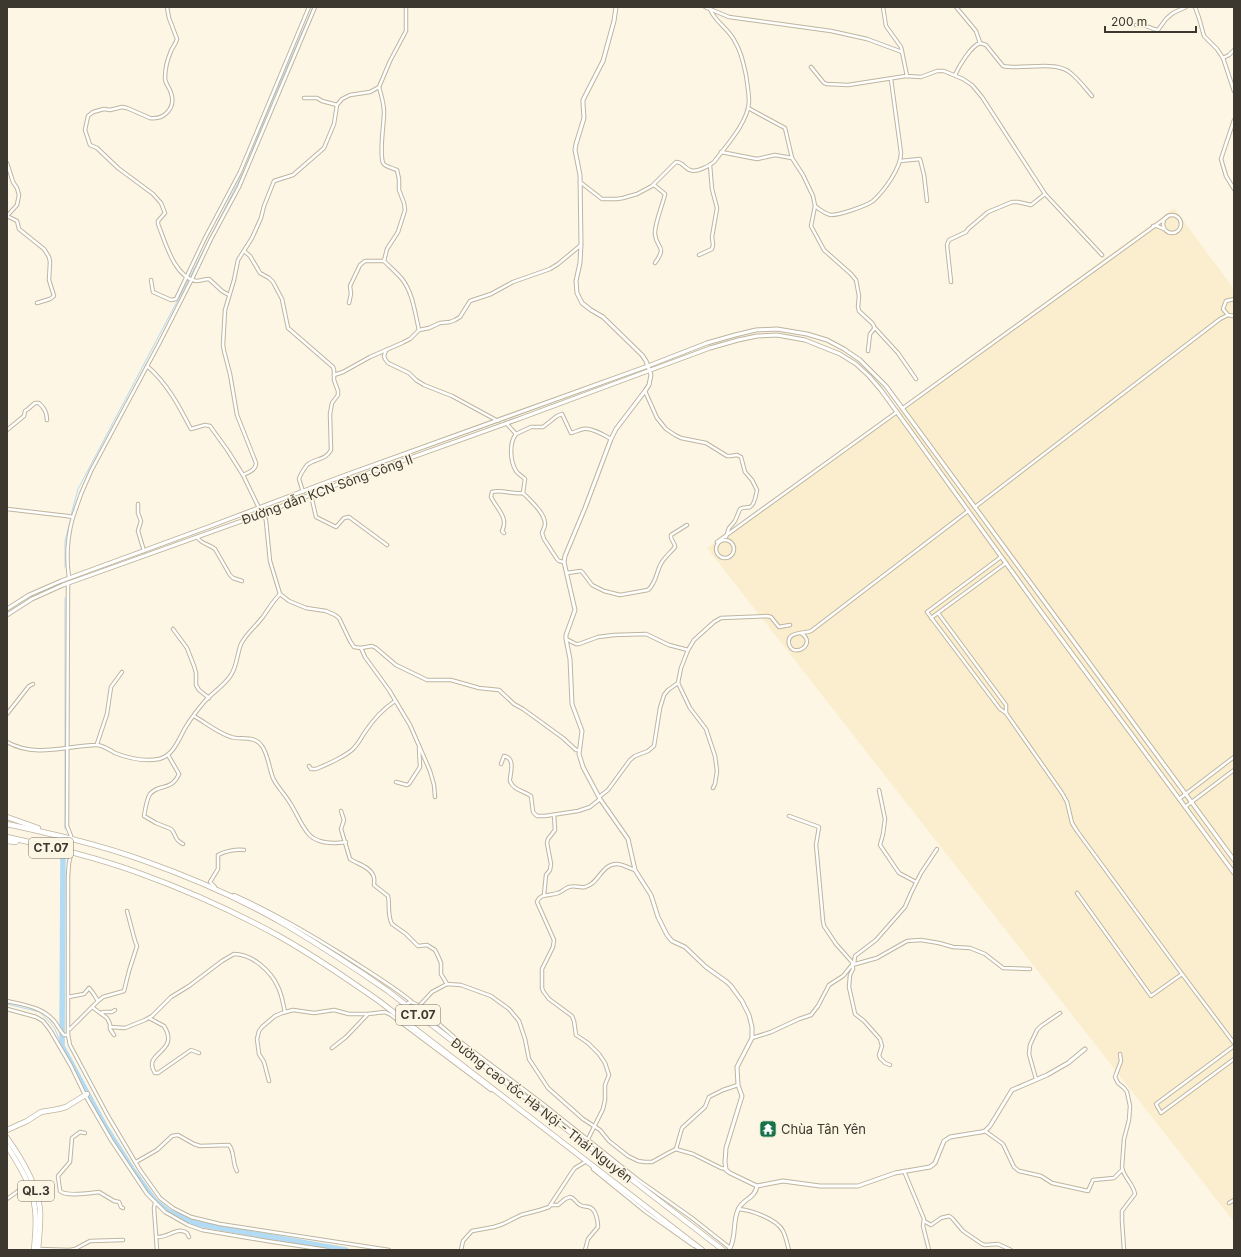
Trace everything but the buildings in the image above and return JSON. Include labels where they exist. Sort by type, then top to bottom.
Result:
[{"type":"highway","points":[[7,817],[78,840]]},
{"type":"highway","name":"Đường cao tốc Hà Nội - Thái Nguyên","points":[[7,824],[78,840],[142,860],[207,886],[285,925],[341,959],[404,1004],[723,1250]]},
{"type":"highway","name":"Đường cao tốc Hà Nội - Thái Nguyên","points":[[7,837],[95,859],[138,872],[202,898],[278,936],[334,970],[379,1001],[700,1250]]},
{"type":"highway","points":[[7,842],[19,842],[95,859]]},
{"type":"highway","points":[[7,1130],[27,1121],[41,1112],[59,1110],[66,1107],[86,1094]]},
{"type":"highway","name":"QL.3","points":[[7,1138],[19,1157],[37,1193],[40,1215],[37,1250]]},
{"type":"highway","name":"QL.3","points":[[7,1146],[17,1162],[33,1195],[36,1210],[37,1250]]},
{"type":"street","points":[[167,7],[169,18],[177,40],[172,50],[165,77],[172,94],[172,105],[170,110],[163,117],[155,119],[122,107],[93,112],[87,117],[86,127],[89,142],[90,145],[97,148],[118,168],[153,194],[161,203],[165,213],[158,221],[158,224],[166,246],[181,272],[189,278],[198,281],[209,279],[229,295]]},
{"type":"street","points":[[69,578],[67,542],[72,517],[81,494],[147,366],[189,278],[205,238],[234,185],[310,7]]},
{"type":"street","points":[[151,280],[153,292],[174,300],[189,278],[239,187],[315,7]]},
{"type":"street","points":[[243,475],[254,469],[256,467],[256,463],[237,415],[223,345],[225,310],[238,260],[250,241],[261,218],[274,181],[293,175],[324,148],[334,124],[337,105],[342,99],[346,96],[370,92],[379,87],[390,61],[406,31],[406,7]]},
{"type":"street","points":[[616,7],[614,21],[603,61],[583,100],[584,118],[575,150],[580,182],[581,244],[580,263],[576,281],[577,293],[590,310],[603,318],[642,355],[648,366],[651,377],[645,391],[616,429],[611,439],[586,508],[565,556],[564,562],[575,610],[566,635],[570,659],[572,704],[582,731],[579,755],[583,767],[599,798],[628,840],[635,870],[651,895],[658,917],[669,938],[685,947],[706,967],[727,982],[742,1001],[749,1015],[752,1027],[752,1038],[737,1067],[738,1085],[742,1096],[726,1148],[726,1169]]},
{"type":"street","points":[[705,7],[729,17],[831,31],[867,39],[902,52]]},
{"type":"street","points":[[883,7],[886,26],[900,45],[907,76]]},
{"type":"street","points":[[956,7],[976,31],[980,43]]},
{"type":"street","points":[[1136,25],[1143,24],[1158,30],[1170,16],[1186,7]]},
{"type":"street","points":[[1195,7],[1204,36],[1223,58],[1234,91]]},
{"type":"street","points":[[580,182],[599,197],[606,200],[617,199],[637,194],[654,185],[676,162],[680,162],[691,171],[710,165],[714,162],[741,125],[748,108],[749,97],[743,58],[740,51],[731,35],[714,17],[710,9]]},
{"type":"street","points":[[954,75],[976,45],[980,43]]},
{"type":"street","points":[[980,43],[986,45],[1003,66],[1042,66],[1065,70],[1073,75],[1092,96]]},
{"type":"street","points":[[1223,58],[1234,50]]},
{"type":"street","points":[[811,67],[824,83],[827,84],[848,85],[907,76],[921,77],[939,71],[944,71],[963,79],[972,85],[982,97],[1045,194],[1102,255]]},
{"type":"street","points":[[815,206],[824,213],[831,215],[845,212],[870,202],[883,190],[897,169],[901,153],[891,79]]},
{"type":"street","points":[[379,87],[384,112],[382,149],[383,162],[385,166],[395,169],[398,173],[398,190],[405,207],[405,213],[400,229],[388,246],[384,261]]},
{"type":"street","points":[[304,98],[317,98],[337,105]]},
{"type":"street","points":[[748,108],[785,128],[792,158],[811,190],[815,206],[811,226],[824,250],[856,280],[859,296],[859,311],[872,323],[874,328],[898,353],[916,379]]},
{"type":"street","points":[[1234,120],[1221,155],[1226,176],[1234,189]]},
{"type":"street","points":[[255,135],[260,138]]},
{"type":"street","points":[[721,152],[757,159],[774,155],[792,158]]},
{"type":"street","points":[[900,161],[920,159],[924,174],[927,201]]},
{"type":"street","points":[[7,163],[18,194],[17,205],[7,216],[17,221],[19,229],[44,249],[49,257],[49,280],[54,296],[50,299],[37,303]]},
{"type":"street","points":[[699,255],[712,248],[713,245],[712,237],[717,208],[712,190],[710,165]]},
{"type":"street","points":[[654,185],[665,194],[655,230],[656,240],[662,252],[655,262]]},
{"type":"street","points":[[951,282],[947,245],[949,240],[966,232],[988,212],[1015,202],[1031,205],[1045,194]]},
{"type":"street","points":[[730,534],[731,542],[734,548],[732,554],[725,558],[719,556],[715,548],[717,542],[726,537],[730,534],[898,412],[1153,226],[1170,215],[1176,216],[1180,220],[1181,226],[1178,231],[1173,233],[1167,232],[1157,226],[1153,226]]},
{"type":"street","points":[[1165,230],[1163,224],[1167,217]]},
{"type":"street","points":[[334,374],[347,370],[370,357],[402,344],[410,339],[419,330],[455,320],[460,317],[470,301],[491,294],[514,282],[550,269],[581,244]]},
{"type":"street","points":[[244,251],[250,256],[260,273],[273,282],[282,299],[288,328],[333,367],[334,380],[338,395],[332,403],[330,414],[331,450],[325,457],[306,467],[299,479],[303,492]]},
{"type":"street","points":[[349,303],[351,294],[350,286],[360,264],[365,261],[384,261],[402,279],[408,289],[413,302],[419,330]]},
{"type":"street","points":[[1220,319],[1224,311],[1226,301],[1234,299]]},
{"type":"street","points":[[1224,311],[1228,316]]},
{"type":"street","points":[[975,507],[1220,319],[1228,316],[1234,316]]},
{"type":"street","points":[[868,351],[870,334],[874,328]]},
{"type":"street","name":"Đường dẫn KCN Sông Công II","points":[[7,609],[29,595],[69,578],[499,421],[707,343],[756,330],[776,329],[792,331],[827,340],[844,349],[860,360],[886,386],[1234,860]]},
{"type":"street","name":"Đường dẫn KCN Sông Công II","points":[[7,615],[32,599],[68,583],[264,513],[710,348],[757,336],[777,335],[805,340],[840,354],[856,364],[869,376],[898,412],[968,511],[1234,873]]},
{"type":"street","points":[[805,340],[810,335]]},
{"type":"street","points":[[386,350],[384,356],[388,363],[409,373],[424,385],[452,396],[499,421]]},
{"type":"street","points":[[147,366],[159,376],[169,390],[191,429],[207,425],[210,426],[243,475],[259,508]]},
{"type":"street","points":[[645,391],[656,418],[666,429],[681,438],[702,441],[728,456],[737,455],[741,457],[745,472],[752,480],[757,490],[753,504],[750,507],[743,507],[740,509],[735,521],[729,528],[726,537]]},
{"type":"street","points":[[7,430],[24,416],[26,411],[35,403],[39,403],[45,410],[48,420]]},
{"type":"street","points":[[523,493],[525,479],[515,470],[511,454],[516,434],[531,427],[543,427],[556,416],[562,414],[571,433],[583,429],[590,430],[611,439]]},
{"type":"street","points":[[506,424],[516,434]]},
{"type":"street","points":[[463,433],[465,438]]},
{"type":"street","points":[[504,533],[502,532],[504,520],[491,497],[492,492],[502,491],[515,494],[523,493],[531,500],[543,517],[545,525],[542,533],[546,543],[557,559],[564,562]]},
{"type":"street","points":[[311,495],[316,517],[336,527],[344,518],[349,517],[387,546]]},
{"type":"street","points":[[138,504],[138,513],[141,521],[138,531],[144,551]]},
{"type":"street","points":[[7,509],[72,517]]},
{"type":"street","points":[[811,631],[806,646],[802,650],[796,650],[791,647],[789,642],[791,636],[796,633],[811,631],[968,511]]},
{"type":"street","points":[[264,513],[270,561],[280,594],[290,601],[306,608],[326,611],[335,615],[339,618],[352,645],[356,648],[372,646],[396,665],[426,679],[451,680],[474,687],[498,690],[514,704],[563,738],[576,750],[579,750]]},
{"type":"street","points":[[567,573],[580,571],[592,585],[604,591],[620,595],[648,590],[652,587],[656,580],[662,562],[675,547],[671,535],[687,525]]},
{"type":"street","points":[[208,527],[210,532]]},
{"type":"street","points":[[197,537],[200,541],[215,549],[233,578],[242,581]]},
{"type":"street","points":[[717,542],[723,540],[731,542]]},
{"type":"street","points":[[1001,556],[927,612],[1000,709],[1006,713],[1065,797],[1072,823],[1077,831],[1234,1044],[1156,1104],[1161,1113],[1234,1058]]},
{"type":"street","points":[[931,618],[1006,563]]},
{"type":"street","points":[[68,583],[67,826],[71,836]]},
{"type":"street","points":[[7,742],[26,750],[61,749],[97,744],[129,758],[154,760],[163,758],[168,755],[178,744],[187,725],[194,716],[230,677],[234,670],[240,647],[244,639],[280,594]]},
{"type":"street","points":[[938,613],[1006,705],[1006,713]]},
{"type":"street","points":[[712,788],[715,784],[717,771],[715,756],[706,729],[690,708],[678,683],[681,668],[688,650],[694,640],[714,622],[721,618],[767,616],[771,617],[780,627],[790,625]]},
{"type":"street","points":[[172,629],[187,648],[196,673],[196,685],[199,690],[209,698]]},
{"type":"street","points":[[802,633],[807,640]]},
{"type":"street","points":[[566,639],[579,644],[614,635],[646,634],[669,645],[688,650]]},
{"type":"street","points":[[361,648],[365,657],[389,690],[410,725],[432,775],[435,797]]},
{"type":"street","points":[[97,744],[107,714],[111,688],[122,672]]},
{"type":"street","points":[[501,764],[504,756],[508,757],[512,765],[510,780],[511,785],[531,796],[531,810],[534,814],[540,816],[554,815],[583,810],[590,807],[608,790],[630,760],[635,756],[648,751],[654,746],[660,708],[664,695],[678,683]]},
{"type":"street","points":[[7,714],[29,686],[33,684]]},
{"type":"street","points":[[310,766],[312,769],[320,767],[351,750],[360,741],[377,717],[387,706],[395,701]]},
{"type":"street","points":[[194,716],[232,738],[254,740],[258,742],[266,755],[275,782],[290,802],[307,833],[315,838],[329,843],[346,842]]},
{"type":"street","points":[[396,782],[408,785],[414,776],[420,764],[419,745]]},
{"type":"street","points":[[168,755],[179,774],[170,785],[156,789],[150,794],[144,816],[173,830],[176,841],[182,844]]},
{"type":"street","points":[[1179,799],[1234,757]]},
{"type":"street","points":[[1185,807],[1234,770]]},
{"type":"street","points":[[879,790],[885,819],[880,845],[899,873],[916,882]]},
{"type":"street","points":[[341,811],[344,820],[341,829],[350,860],[364,866],[372,873],[374,877],[374,885],[388,896],[388,909],[392,924],[406,934],[418,946],[427,945],[437,952],[441,963],[441,974],[447,984]]},
{"type":"street","points":[[544,895],[546,875],[550,870],[551,864],[547,843],[549,837],[555,830],[554,815]]},
{"type":"street","points":[[789,816],[819,827],[817,854],[823,921],[834,941],[849,958],[853,965]]},
{"type":"street","points":[[890,1065],[885,1063],[880,1058],[879,1055],[882,1046],[880,1039],[864,1021],[857,1016],[854,1010],[848,983],[853,969],[855,956],[876,940],[905,907],[916,882],[926,864],[937,849]]},
{"type":"street","points":[[244,850],[236,850],[218,856],[218,869],[210,882],[213,886],[254,904],[292,924],[365,969],[410,1002],[419,1006],[454,1037],[543,1104],[637,1179],[724,1242],[730,1249],[734,1240],[738,1209],[741,1204],[755,1193],[757,1186]]},
{"type":"street","points":[[66,1035],[68,1029],[68,876],[71,854]]},
{"type":"street","points":[[588,1139],[605,1104],[605,1085],[609,1076],[608,1071],[598,1054],[588,1043],[576,1035],[572,1016],[549,999],[543,991],[541,983],[542,969],[553,947],[554,940],[537,905],[537,900],[539,897],[559,893],[571,886],[582,887],[590,885],[597,879],[602,870],[616,864],[635,870]]},
{"type":"street","points":[[1077,893],[1151,996],[1182,974]]},
{"type":"street","points":[[68,1029],[70,1029],[98,1001],[104,997],[122,992],[124,989],[138,946],[135,941],[127,911]]},
{"type":"street","points":[[752,1038],[771,1032],[795,1020],[813,1014],[830,985],[843,976],[853,965],[872,960],[886,954],[902,944],[917,940],[981,951],[1006,969],[1030,969]]},
{"type":"street","points":[[110,1027],[129,1027],[149,1018],[171,997],[234,954],[250,957],[262,966],[274,979],[281,995],[285,1012]]},
{"type":"street","points":[[419,1006],[432,992],[447,984],[465,986],[477,992],[491,996],[509,1009],[521,1025],[529,1059],[546,1085],[554,1094],[595,1126],[618,1149],[632,1159],[646,1162],[652,1162],[676,1149],[694,1154],[757,1186],[783,1181],[820,1186],[858,1186],[904,1171],[930,1167],[935,1163],[944,1141],[950,1137],[986,1131],[1012,1090],[1070,1062],[1085,1049]]},
{"type":"street","points":[[68,996],[84,994],[89,988],[98,1001]]},
{"type":"street","points":[[7,1001],[42,1011],[55,1022],[66,1035],[93,1090],[136,1162],[160,1198],[173,1208],[191,1217],[220,1224],[389,1250]]},
{"type":"street","points":[[92,1007],[107,1018],[110,1029],[114,1035]]},
{"type":"street","points":[[7,1009],[36,1017],[43,1021],[50,1030],[118,1151],[138,1182],[164,1212],[188,1225],[202,1230],[327,1250]]},
{"type":"street","points":[[101,1013],[112,1012],[114,1010]]},
{"type":"street","points":[[269,1081],[264,1062],[258,1052],[258,1035],[259,1031],[266,1023],[275,1016],[294,1010],[314,1013],[334,1010],[349,1014],[385,1012],[396,1017],[585,1162],[640,1207],[700,1250]]},
{"type":"street","points":[[1036,1079],[1029,1054],[1030,1045],[1034,1034],[1041,1026],[1060,1013]]},
{"type":"street","points":[[332,1048],[346,1037],[368,1014]]},
{"type":"street","points":[[149,1018],[164,1026],[169,1041],[168,1044],[154,1058],[153,1067],[155,1073],[158,1073],[191,1050],[199,1053]]},
{"type":"street","points":[[1120,1054],[1121,1061],[1115,1077],[1118,1083],[1127,1092],[1130,1106],[1130,1114],[1124,1139],[1122,1169],[1132,1185],[1135,1194],[1122,1211],[1124,1250]]},
{"type":"street","points":[[676,1149],[682,1128],[705,1107],[708,1097],[738,1085]]},
{"type":"street","points":[[86,1094],[93,1090]]},
{"type":"street","points":[[986,1131],[1003,1144],[1016,1169],[1024,1173],[1041,1176],[1052,1183],[1088,1191],[1093,1180],[1114,1178],[1122,1169]]},
{"type":"street","points":[[85,1133],[80,1132],[72,1138],[70,1162],[58,1176],[60,1191],[64,1194],[99,1192],[114,1201],[119,1202],[123,1208]]},
{"type":"street","points":[[136,1162],[157,1150],[172,1136],[178,1135],[200,1146],[229,1145],[232,1149],[234,1165],[237,1171]]},
{"type":"street","points":[[461,1250],[463,1240],[472,1231],[494,1227],[521,1215],[546,1208],[551,1205],[575,1168],[585,1162]]},
{"type":"street","points":[[904,1171],[924,1221],[923,1226],[929,1250]]},
{"type":"street","points":[[7,1199],[28,1184]]},
{"type":"street","points":[[551,1205],[558,1205],[570,1197],[581,1206],[591,1207],[593,1209],[598,1227],[588,1239],[585,1250]]},
{"type":"street","points":[[1229,1204],[1234,1200]]},
{"type":"street","points":[[155,1203],[154,1211],[157,1250]]},
{"type":"street","points":[[738,1209],[756,1212],[779,1226],[784,1232],[789,1250]]},
{"type":"street","points":[[924,1221],[931,1225],[940,1218],[949,1216],[963,1231],[982,1244],[998,1244],[1011,1250]]},
{"type":"street","points":[[157,1237],[165,1237],[175,1231],[181,1230],[187,1233],[189,1237]]},
{"type":"street","points":[[37,1250],[70,1250],[90,1241],[123,1240]]},
{"type":"shaded area","points":[[1174,208],[1234,289],[1234,1222],[707,548]]},
{"type":"waterway","points":[[71,515],[78,489],[244,171],[267,113],[313,7]]},
{"type":"waterway","points":[[65,567],[65,541],[71,518]]},
{"type":"waterway","points":[[65,598],[65,829]]},
{"type":"waterway","points":[[63,854],[62,1046],[105,1126],[132,1169],[155,1201],[169,1212],[198,1224],[346,1250]]},
{"type":"waterway","points":[[7,1004],[40,1012],[54,1027],[62,1046]]},
{"type":"tunnel","points":[[71,838],[71,853]]},
{"type":"tunnel","points":[[397,1016],[407,1005]]},
{"type":"place","name":"Chùa Tân Yên","points":[[768,1129]]}]
